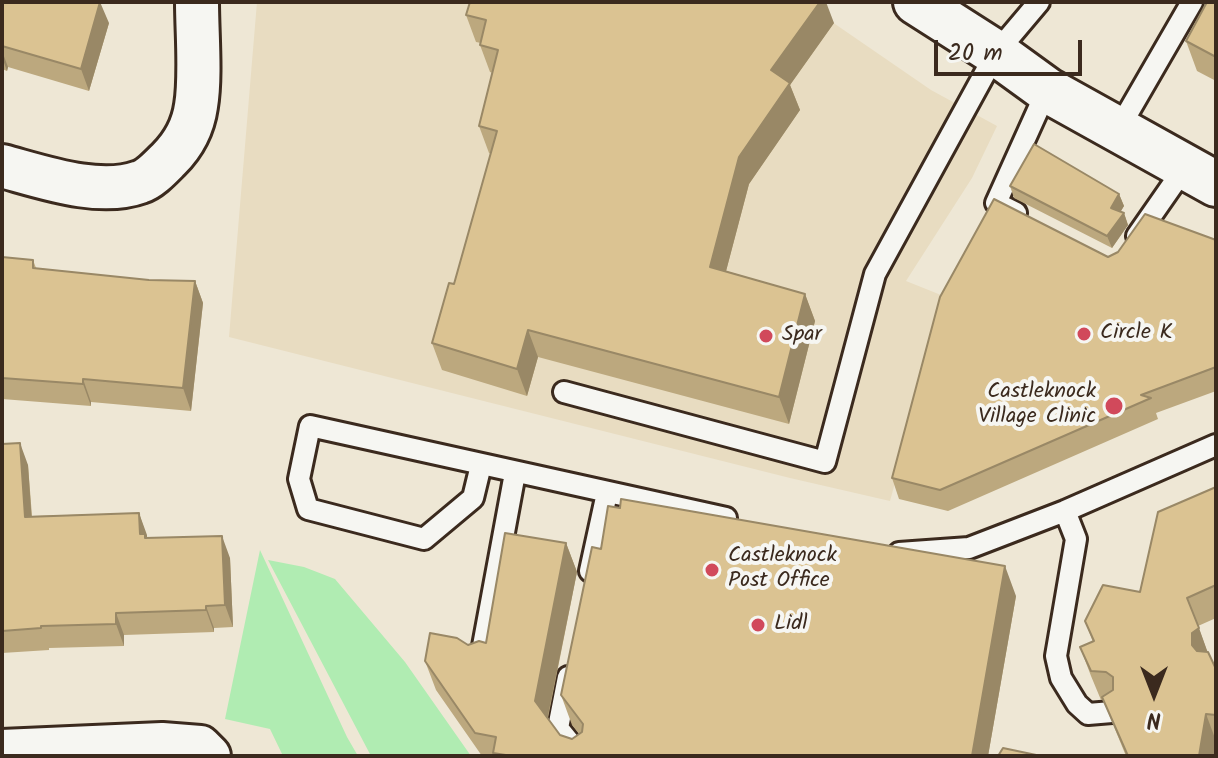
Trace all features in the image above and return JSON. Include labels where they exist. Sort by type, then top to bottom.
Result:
[{"type":"main road","points":[[916,2],[1047,90],[1200,176]]},
{"type":"street","points":[[2,166],[62,182],[101,187],[142,182],[161,167],[190,132],[197,104],[197,2]]},
{"type":"street","points":[[2,751],[162,744],[200,747],[209,756]]},
{"type":"lane","points":[[564,392],[825,462],[875,274],[996,53],[1039,2]]},
{"type":"lane","points":[[1118,130],[1192,2]]},
{"type":"lane","points":[[1036,224],[996,203],[1047,90]]},
{"type":"lane","points":[[1125,252],[1200,176]]},
{"type":"lane","points":[[481,465],[473,498],[424,539],[308,509],[299,479],[310,426],[753,524]]},
{"type":"lane","points":[[875,549],[903,553],[969,548],[1065,511],[1216,445]]},
{"type":"lane","points":[[480,662],[515,473]]},
{"type":"lane","points":[[587,589],[607,493]]},
{"type":"lane","points":[[1065,511],[1076,539],[1056,656],[1061,678],[1077,704],[1088,714],[1112,712]]},
{"type":"lane","points":[[574,650],[558,728],[581,756]]},
{"type":"shaded area","points":[[257,2],[803,2],[931,90],[997,126],[972,178],[906,281],[946,297],[890,501],[229,337]]},
{"type":"green space","points":[[260,550],[358,756],[283,756],[270,729],[225,719]]},
{"type":"green space","points":[[268,560],[304,567],[335,579],[405,662],[471,756],[371,756]]},
{"type":"building","points":[[2,2],[100,2],[81,69],[2,46]]},
{"type":"building","points":[[470,2],[820,2],[771,70],[790,83],[739,157],[710,267],[805,294],[779,397],[528,330],[517,369],[432,343],[449,283],[454,284],[497,131],[479,126],[498,50],[480,45],[486,20],[466,15]]},
{"type":"building","points":[[1207,2],[1216,2],[1216,57],[1186,41]]},
{"type":"building","points":[[1034,144],[1119,194],[1111,208],[1124,213],[1107,236],[1010,186]]},
{"type":"building","points":[[994,199],[1108,257],[1118,252],[1145,214],[1216,240],[1216,367],[1141,395],[1151,398],[940,490],[892,478],[940,297]]},
{"type":"building","points":[[2,257],[33,260],[33,268],[149,280],[195,281],[183,388],[83,379],[83,384],[2,378]]},
{"type":"building","points":[[20,443],[25,517],[139,513],[140,534],[145,534],[145,538],[222,536],[225,605],[206,606],[206,610],[116,613],[116,624],[41,626],[2,631],[2,444]]},
{"type":"building","points":[[1216,487],[1216,585],[1187,598],[1199,628],[1192,633],[1192,645],[1197,651],[1208,652],[1216,669],[1216,715],[1206,714],[1199,756],[1128,756],[1102,697],[1113,690],[1113,677],[1106,672],[1091,671],[1080,647],[1094,641],[1085,621],[1103,585],[1140,592],[1158,512]]},
{"type":"building","name":"Lidl","points":[[621,499],[1005,566],[972,756],[512,756],[493,753],[496,737],[475,733],[425,661],[430,633],[457,638],[468,645],[479,641],[486,643],[505,533],[566,543],[535,701],[560,735],[572,739],[582,732],[583,724],[561,695],[592,547],[601,549],[608,506],[620,508]]},
{"type":"building","points":[[1003,748],[1041,756],[998,756]]},
{"type":"place","name":"Circle K","points":[[1084,334]]},
{"type":"place","name":"Spar","points":[[766,336]]},
{"type":"place","name":"Castleknock Village Clinic","points":[[1114,406]]},
{"type":"place","name":"Castleknock Post Office","points":[[712,570]]},
{"type":"place","name":"Lidl","points":[[758,625]]}]
